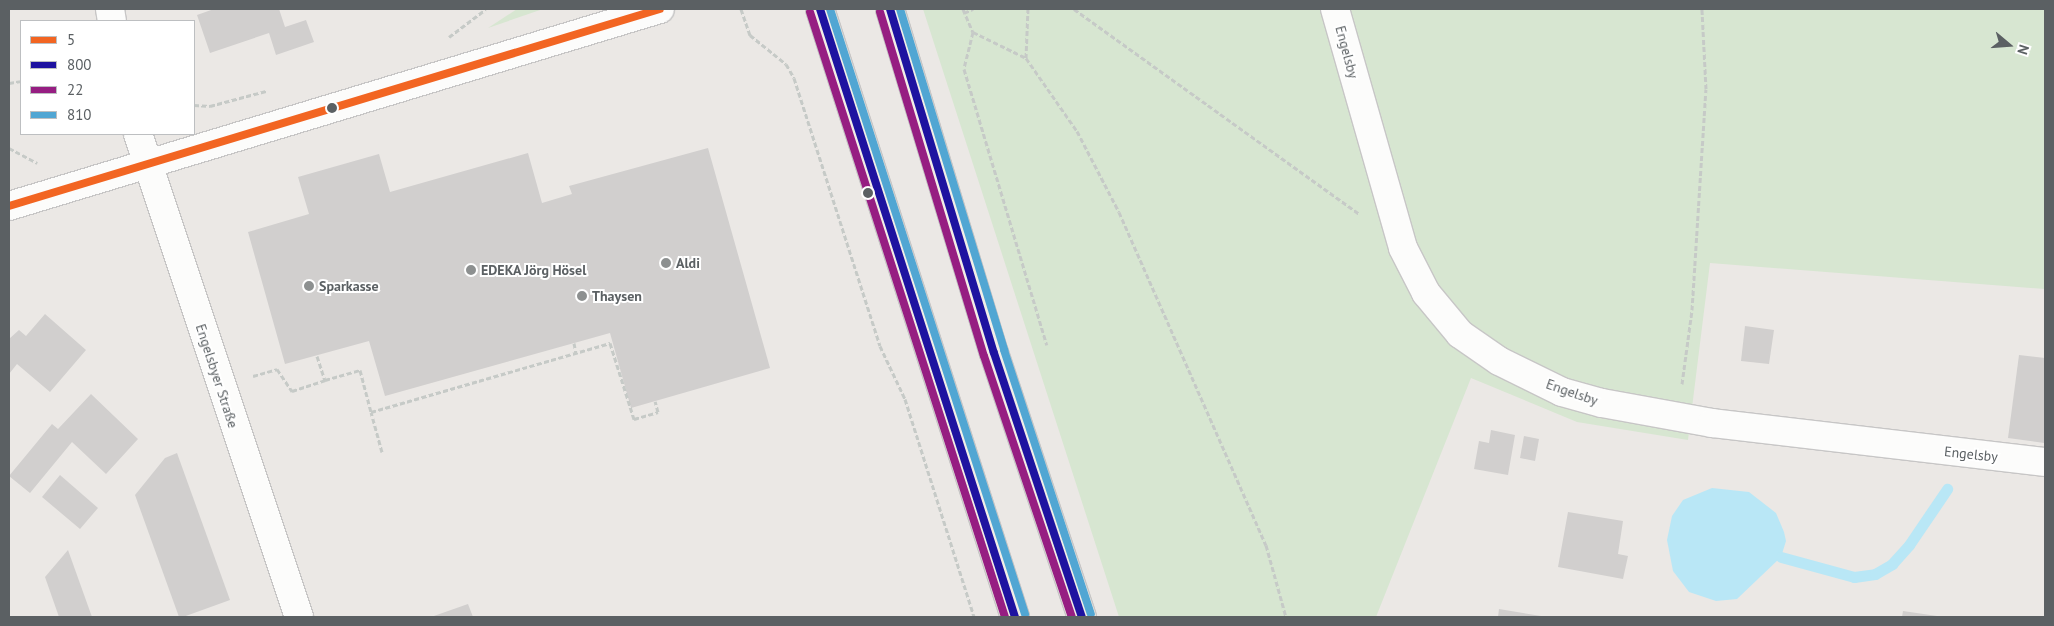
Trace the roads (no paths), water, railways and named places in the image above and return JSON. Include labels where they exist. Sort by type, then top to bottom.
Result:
[{"type":"main road","points":[[820,9],[1015,617]]},
{"type":"main road","points":[[890,9],[994,353],[1082,617]]},
{"type":"street","points":[[9,206],[147,166],[660,9]]},
{"type":"street","name":"Engelsby","points":[[1335,9],[1403,248],[1426,293],[1460,334],[1499,361],[1562,392],[1675,416],[2045,462]]},
{"type":"street","name":"Engelsbyer Straße","points":[[138,135],[220,386],[299,617]]},
{"type":"water","points":[[1712,488],[1749,492],[1776,513],[1784,532],[1786,541],[1781,557],[1737,599],[1716,601],[1689,592],[1673,571],[1667,540],[1672,516],[1683,500]]},
{"type":"waterway","points":[[1781,557],[1854,577],[1875,574],[1892,564],[1909,545],[1947,489]]},
{"type":"place","name":"Aldi","points":[[666,263]]},
{"type":"place","name":"EDEKA Jörg Hösel","points":[[471,270]]},
{"type":"place","name":"Sparkasse","points":[[309,286]]},
{"type":"place","name":"Thaysen","points":[[582,296]]}]
